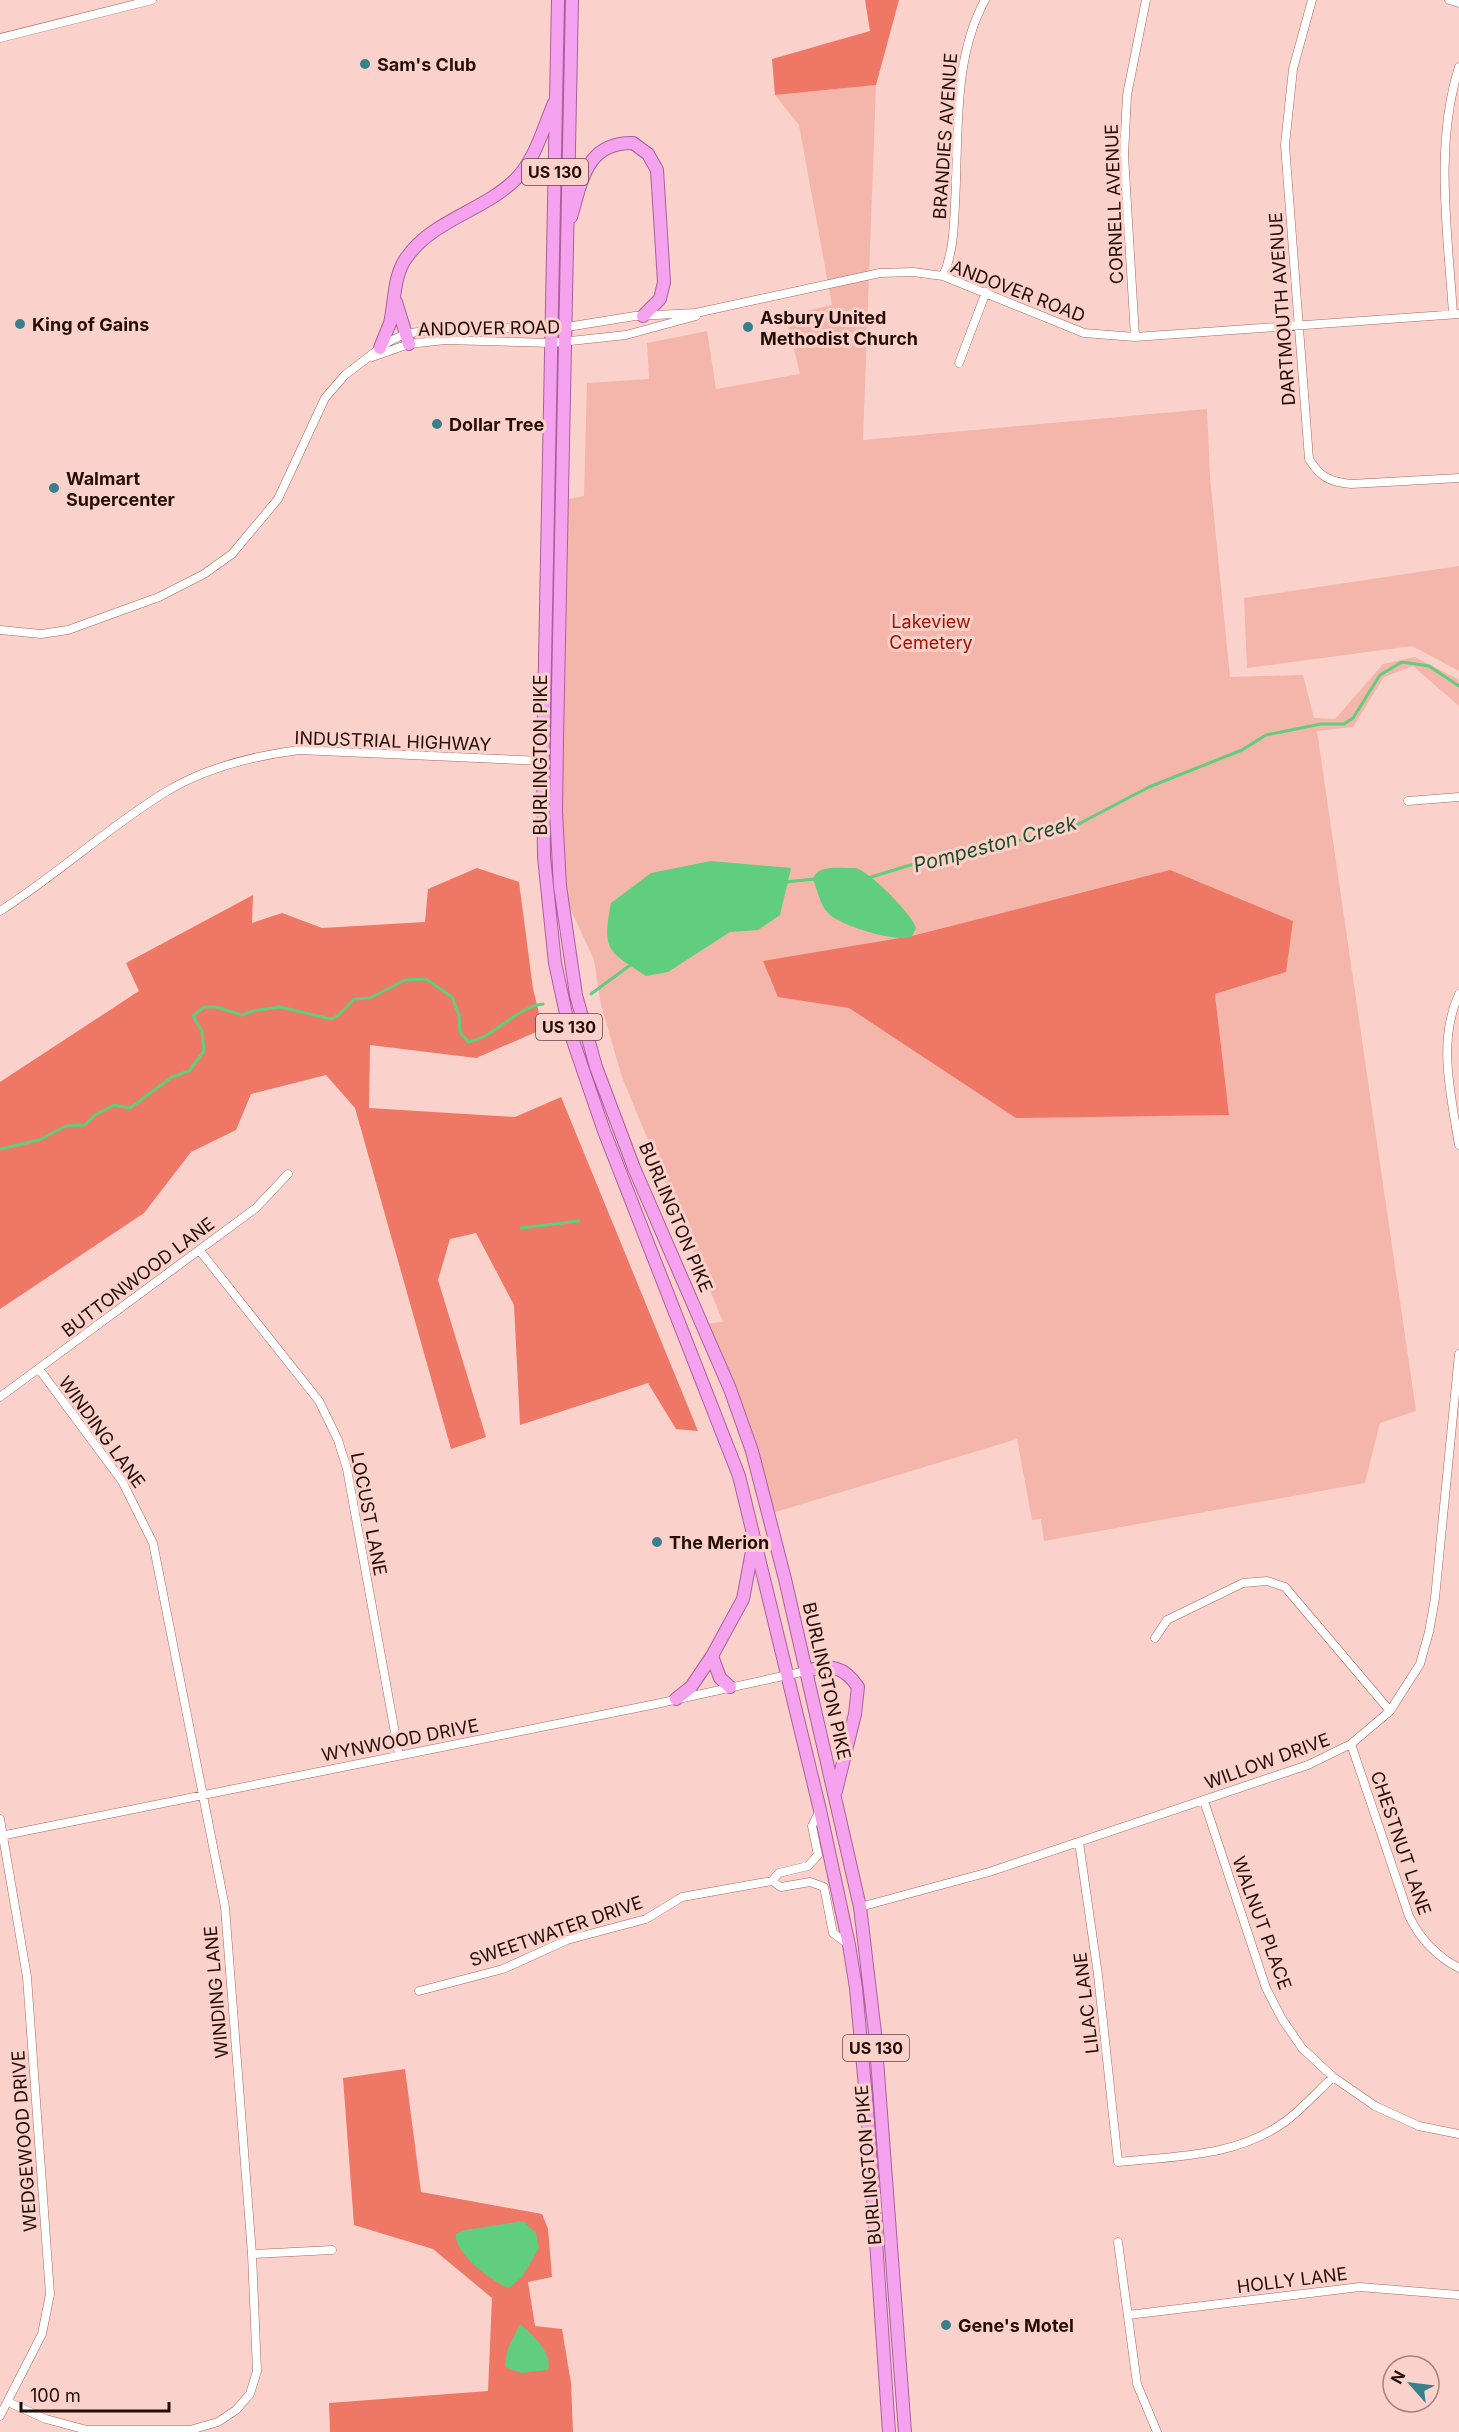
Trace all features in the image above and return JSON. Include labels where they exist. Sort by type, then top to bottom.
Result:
[{"type":"highway","name":"BURLINGTON PIKE","points":[[558,0],[543,761],[545,869],[555,963],[570,1032],[604,1131],[739,1476],[820,1810],[849,1944],[856,1988],[869,2132],[889,2432]]},
{"type":"highway","name":"BURLINGTON PIKE","points":[[572,0],[556,812],[560,886],[576,995],[596,1067],[634,1168],[742,1420],[767,1503],[860,1907],[875,2033],[905,2432]]},
{"type":"highway","points":[[380,348],[389,323],[404,259],[416,244],[503,190],[516,179],[534,151],[557,96]]},
{"type":"highway","points":[[567,230],[585,173],[593,158],[606,147],[619,143],[633,143],[648,154],[657,170],[664,282],[660,299],[643,316]]},
{"type":"highway","points":[[394,295],[407,339]]},
{"type":"highway","points":[[676,1699],[692,1687],[743,1599],[754,1539]]},
{"type":"highway","points":[[712,1656],[720,1678],[730,1687]]},
{"type":"highway","points":[[806,1671],[836,1666],[849,1674],[858,1687],[855,1714],[835,1795]]},
{"type":"street","points":[[0,38],[152,0]]},
{"type":"street","name":"BRANDIES AVENUE","points":[[944,276],[953,237],[965,58],[970,32],[985,0]]},
{"type":"street","name":"CORNELL AVENUE","points":[[1135,337],[1124,155],[1128,96],[1146,0]]},
{"type":"street","name":"DARTMOUTH AVENUE","points":[[1312,0],[1293,69],[1285,145],[1297,326],[1309,459],[1318,474],[1333,482],[1351,484],[1459,478]]},
{"type":"street","points":[[1449,0],[1459,3]]},
{"type":"street","points":[[1456,314],[1446,192],[1448,122],[1459,67]]},
{"type":"street","name":"ANDOVER ROAD","points":[[368,359],[380,348],[437,328],[567,327],[643,316],[696,313],[880,273],[913,272],[944,276],[1084,333],[1135,337],[1456,314]]},
{"type":"street","points":[[959,363],[986,292]]},
{"type":"street","name":"ANDOVER ROAD","points":[[368,359],[407,339],[567,342],[626,335],[714,310]]},
{"type":"street","points":[[0,630],[41,634],[68,630],[104,619],[159,597],[204,574],[223,561],[256,528],[278,499],[325,398],[345,375],[368,359]]},
{"type":"street","name":"INDUSTRIAL HIGHWAY","points":[[0,911],[164,792],[200,775],[264,754],[299,750],[543,761]]},
{"type":"street","points":[[1408,801],[1459,796]]},
{"type":"street","points":[[1459,994],[1450,1014],[1446,1047],[1459,1144]]},
{"type":"street","name":"BUTTONWOOD LANE","points":[[0,1397],[256,1208],[288,1174]]},
{"type":"street","name":"LOCUST LANE","points":[[200,1251],[319,1401],[338,1440],[347,1469],[399,1755]]},
{"type":"street","name":"WILLOW DRIVE","points":[[860,1907],[989,1872],[1308,1765],[1351,1744],[1390,1711],[1413,1678],[1429,1632],[1459,1354]]},
{"type":"street","name":"WINDING LANE","points":[[8,2402],[46,2419],[87,2430],[190,2430],[218,2422],[236,2410],[250,2394],[256,2371],[252,2254],[225,1907],[153,1543],[122,1481],[39,1369]]},
{"type":"street","points":[[1155,1638],[1167,1620],[1174,1616],[1243,1583],[1267,1581],[1285,1587],[1390,1711]]},
{"type":"street","name":"WYNWOOD DRIVE","points":[[2,1836],[806,1671]]},
{"type":"street","name":"CHESTNUT LANE","points":[[1351,1744],[1409,1916],[1428,1945],[1444,1960],[1459,1968]]},
{"type":"street","name":"WALNUT PLACE","points":[[1204,1801],[1266,1988],[1282,2019],[1302,2048],[1334,2077],[1383,2110],[1419,2126],[1459,2134]]},
{"type":"street","name":"SWEETWATER DRIVE","points":[[419,1991],[503,1969],[567,1940],[646,1919],[682,1897],[772,1881],[779,1872],[808,1866],[818,1855],[812,1826],[820,1810]]},
{"type":"street","name":"WEDGEWOOD DRIVE","points":[[0,1819],[27,1977],[50,2294],[42,2334],[0,2416]]},
{"type":"street","name":"LILAC LANE","points":[[1079,1842],[1098,1975],[1118,2162],[1213,2152],[1258,2138],[1286,2121],[1334,2077]]},
{"type":"street","name":"SWEETWATER DRIVE","points":[[772,1881],[781,1887],[810,1882],[824,1887],[833,1933],[849,1944]]},
{"type":"street","points":[[1118,2242],[1137,2384],[1157,2432]]},
{"type":"street","points":[[252,2254],[332,2250]]},
{"type":"street","name":"HOLLY LANE","points":[[1128,2315],[1360,2287],[1459,2295]]},
{"type":"green space","name":"Lakeview Cemetery","points":[[876,85],[863,440],[1207,409],[1210,477],[1230,677],[1303,675],[1314,718],[1335,719],[1383,664],[1415,657],[1459,680],[1459,706],[1413,666],[1384,677],[1353,727],[1317,731],[1416,1411],[1380,1423],[1365,1483],[1044,1541],[1041,1519],[1032,1520],[1017,1439],[769,1514],[702,1324],[723,1322],[622,1077],[601,1005],[594,960],[560,886],[561,501],[584,496],[587,383],[649,379],[647,343],[707,331],[716,389],[800,374],[786,316],[832,305],[799,125],[775,95]],"holes":[[[1286,972],[1215,994],[1229,1115],[884,1031],[849,1008]]]},
{"type":"green space","points":[[1459,566],[1459,671],[1412,646],[1247,668],[1244,598]]},
{"type":"shaded area","points":[[865,0],[899,0],[876,85],[775,95],[772,59],[870,31]]},
{"type":"shaded area","points":[[711,861],[791,868],[780,915],[758,930],[730,932],[668,972],[646,976],[615,954],[608,940],[607,931],[611,903],[651,873]]},
{"type":"shaded area","points":[[477,868],[519,882],[533,989],[543,1029],[476,1058],[370,1045],[369,1108],[515,1117],[561,1097],[698,1431],[676,1429],[648,1383],[520,1425],[514,1305],[476,1233],[450,1239],[438,1280],[486,1437],[451,1449],[355,1108],[326,1075],[251,1094],[236,1130],[191,1152],[144,1213],[0,1309],[0,1082],[139,991],[126,963],[253,895],[252,923],[282,913],[322,928],[425,922],[428,889]]},
{"type":"shaded area","points":[[856,868],[871,877],[907,913],[916,928],[912,936],[905,938],[869,932],[834,918],[825,910],[813,879],[816,874],[825,869]]},
{"type":"shaded area","points":[[1170,870],[1293,921],[1286,972],[1215,994],[1229,1115],[1016,1118],[849,1008],[778,997],[763,961],[912,936]]},
{"type":"shaded area","points":[[405,2069],[421,2192],[542,2214],[548,2229],[552,2277],[528,2282],[535,2326],[562,2329],[571,2383],[573,2432],[330,2432],[329,2403],[488,2391],[492,2298],[433,2249],[354,2225],[343,2078]]},
{"type":"shaded area","points":[[523,2221],[536,2233],[539,2248],[522,2277],[509,2288],[475,2266],[467,2258],[457,2241],[456,2234],[464,2230]]},
{"type":"shaded area","points":[[520,2324],[545,2351],[549,2364],[548,2370],[521,2373],[505,2367],[507,2350]]},
{"type":"waterway","name":"Pompeston Creek","points":[[868,878],[907,866],[1071,828],[1149,787],[1242,750],[1266,735],[1321,724],[1344,724],[1353,718],[1380,675],[1402,662],[1429,666],[1459,686]]},
{"type":"waterway","name":"Pompeston Creek","points":[[785,882],[815,879]]},
{"type":"waterway","name":"Pompeston Creek","points":[[591,994],[633,963]]},
{"type":"waterway","name":"Pompeston Creek","points":[[0,1149],[39,1140],[66,1126],[85,1125],[95,1115],[114,1105],[130,1108],[172,1077],[189,1071],[204,1051],[202,1031],[193,1016],[204,1007],[216,1007],[242,1015],[280,1007],[331,1019],[339,1015],[354,999],[370,998],[405,980],[426,979],[452,997],[459,1015],[460,1032],[468,1042],[487,1035],[523,1011],[543,1004]]},
{"type":"waterway","points":[[521,1228],[579,1221]]},
{"type":"place","name":"Sam's Club","points":[[365,64]]},
{"type":"place","name":"King of Gains","points":[[20,324]]},
{"type":"place","name":"Asbury United Methodist Church","points":[[748,327]]},
{"type":"place","name":"Dollar Tree","points":[[437,424]]},
{"type":"place","name":"Walmart Supercenter","points":[[54,488]]},
{"type":"place","name":"The Merion","points":[[657,1542]]},
{"type":"place","name":"Gene's Motel","points":[[946,2325]]}]
